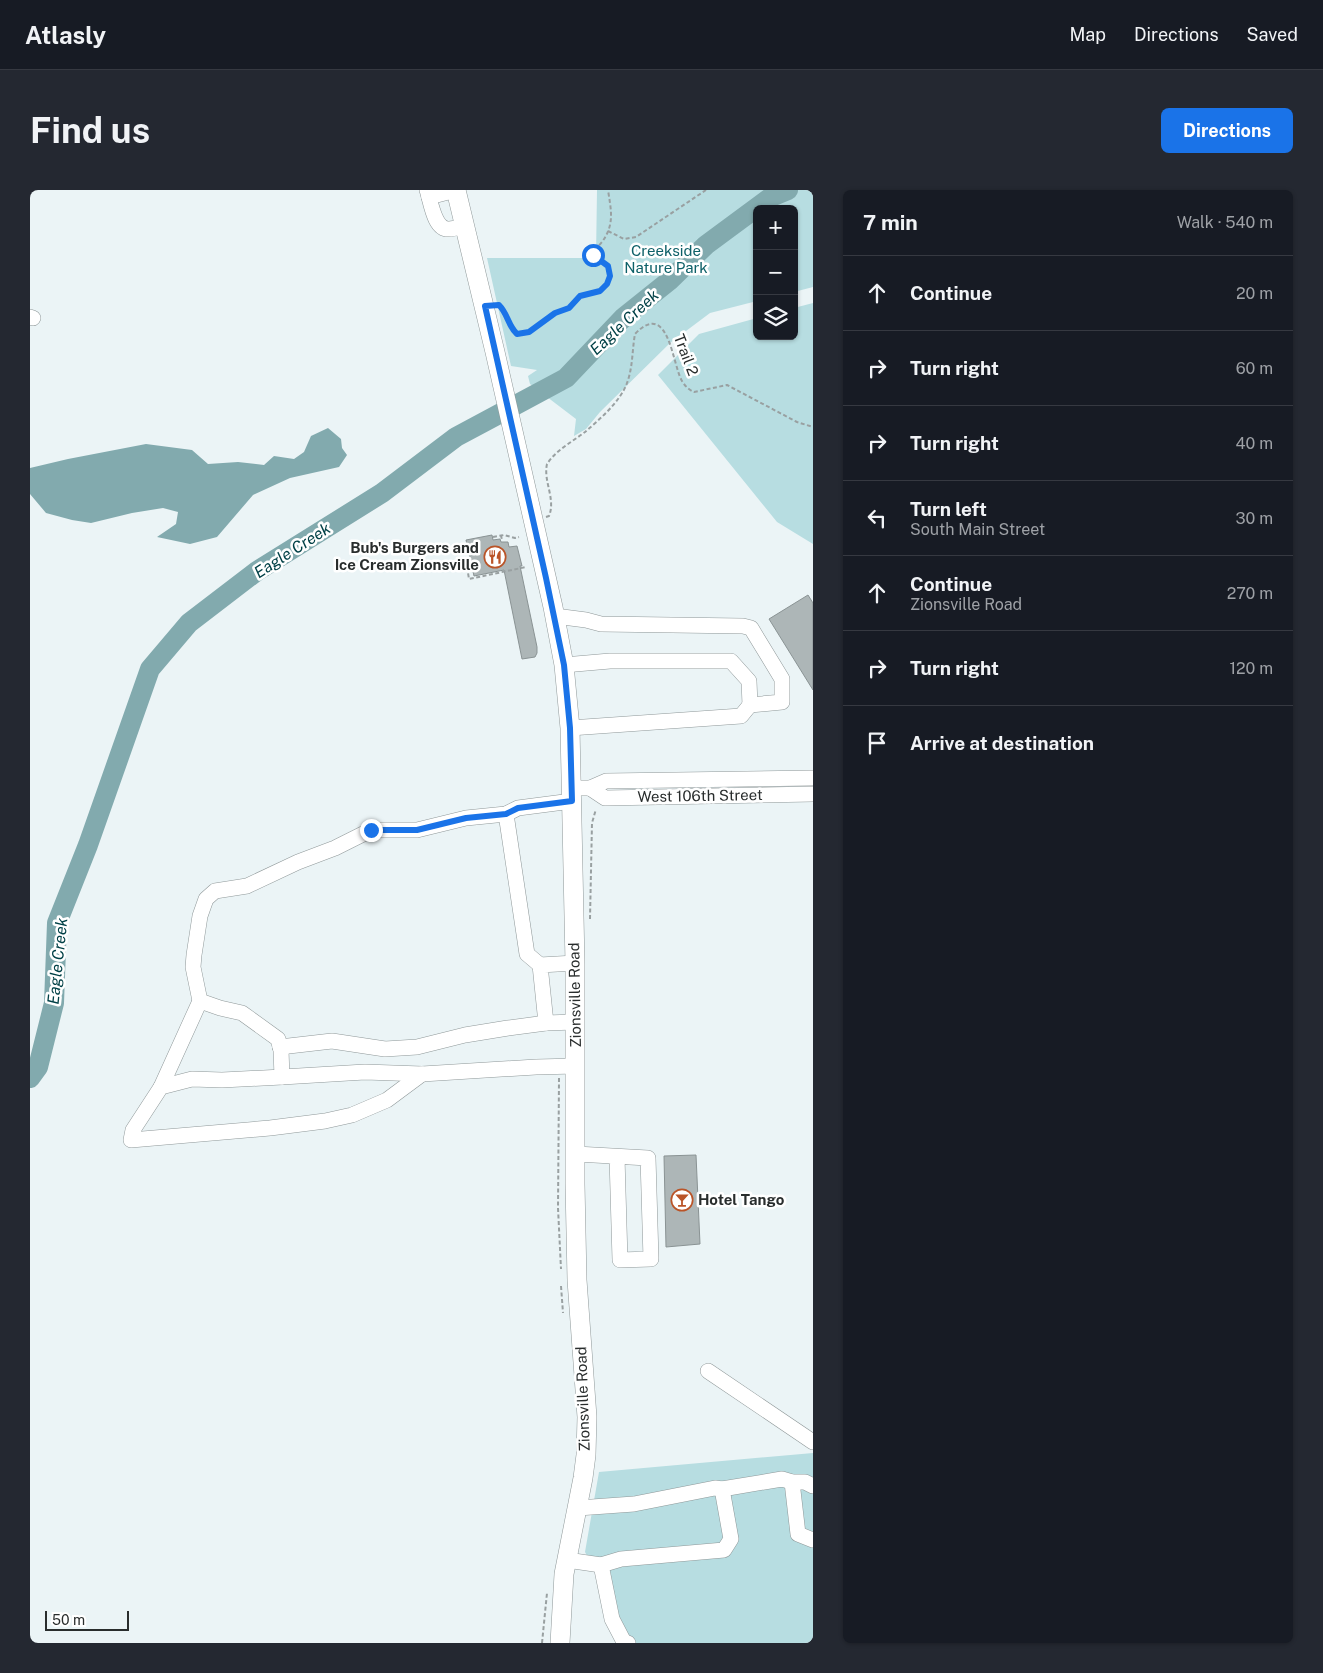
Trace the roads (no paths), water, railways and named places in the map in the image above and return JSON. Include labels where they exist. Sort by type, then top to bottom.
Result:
[{"type":"main road","name":"Zionsville Road","points":[[456,190],[485,306],[555,616],[564,665],[578,792],[575,963],[577,1280],[587,1417],[586,1455],[562,1589],[560,1643]]},
{"type":"street","points":[[456,190],[428,194],[437,224],[443,229],[465,226]]},
{"type":"street","points":[[555,616],[601,624],[743,626],[751,628],[782,679],[782,702],[750,705]]},
{"type":"street","points":[[564,665],[610,661],[731,661],[749,681],[750,705],[741,716],[570,728]]},
{"type":"street","name":"West 106th Street","points":[[578,792],[606,781],[813,778]]},
{"type":"street","points":[[422,1074],[387,1100],[352,1115],[325,1121],[270,1128],[131,1140],[133,1130],[161,1087],[200,1002],[193,967],[194,956],[200,916],[206,899],[215,891],[247,886],[298,862],[335,848],[371,830],[417,830],[466,818],[506,814],[518,808],[578,792]]},
{"type":"street","name":"West 106th Street","points":[[578,792],[604,798],[813,794]]},
{"type":"street","points":[[506,814],[527,954],[540,965],[575,963]]},
{"type":"street","points":[[540,965],[546,1023]]},
{"type":"street","points":[[200,1002],[242,1012],[278,1039],[282,1077]]},
{"type":"street","points":[[280,1046],[332,1041],[385,1049],[417,1047],[465,1035],[546,1023],[576,1022]]},
{"type":"street","points":[[161,1087],[192,1079],[222,1080],[365,1072],[422,1074],[536,1066],[576,1066]]},
{"type":"street","points":[[576,1154],[648,1158],[651,1259],[620,1260],[617,1157]]},
{"type":"street","points":[[708,1371],[813,1442]]},
{"type":"street","points":[[578,1508],[634,1504],[715,1488],[722,1489],[782,1479],[792,1482],[805,1482],[813,1486]]},
{"type":"street","points":[[792,1482],[798,1534],[813,1540]]},
{"type":"street","points":[[567,1560],[601,1565],[621,1559],[724,1550],[732,1538],[722,1489]]},
{"type":"street","points":[[601,1565],[612,1619],[624,1642],[628,1643]]},
{"type":"waterway","name":"Eagle Creek","points":[[30,1078],[38,1067],[54,1003],[57,923],[88,845],[150,669],[189,623],[257,571],[382,493],[456,437],[566,378],[624,317],[669,281],[706,245],[771,197],[788,190]]},
{"type":"place","name":"Bub's Burgers and Ice Cream Zionsville","points":[[495,557]]},
{"type":"place","name":"Hotel Tango","points":[[682,1200]]},
{"type":"park label","name":"Creekside Nature Park","points":[[666,260]]}]
